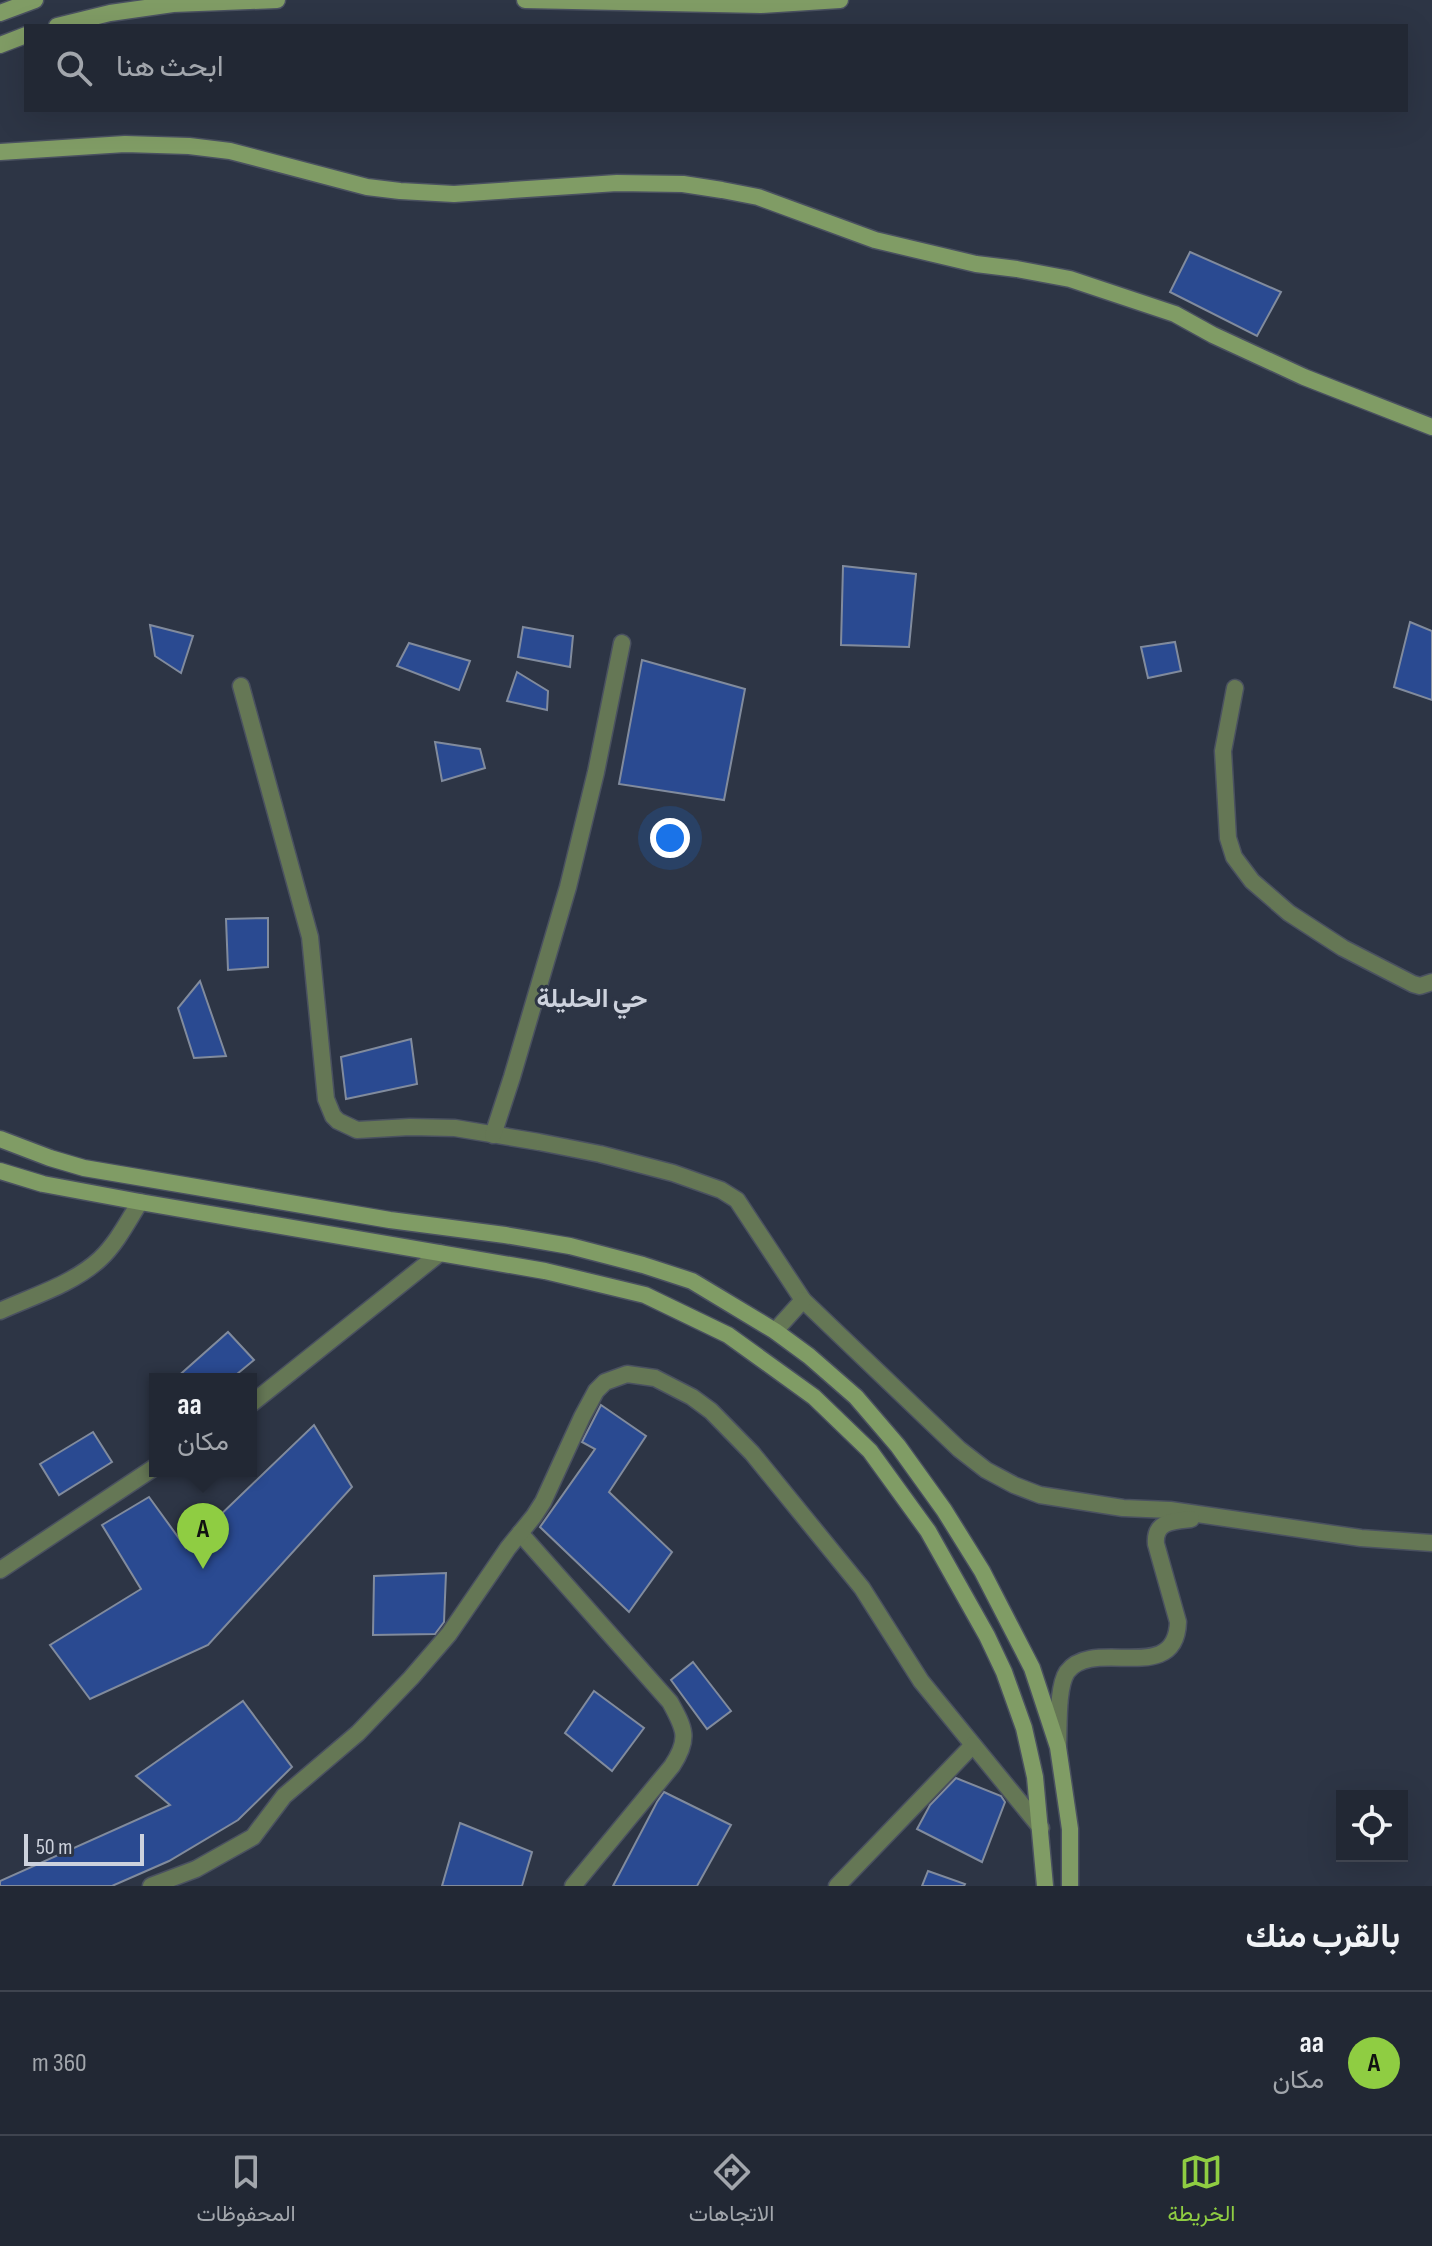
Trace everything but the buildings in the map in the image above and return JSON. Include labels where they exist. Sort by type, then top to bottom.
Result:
[{"type":"main road","points":[[0,13],[35,0]]},
{"type":"main road","points":[[65,24],[110,13],[173,4],[277,0]]},
{"type":"main road","points":[[525,0],[761,5],[840,0]]},
{"type":"main road","points":[[0,45],[24,36]]},
{"type":"main road","points":[[0,152],[125,144],[189,146],[230,151],[367,187],[454,194],[617,183],[669,184],[722,190],[758,197],[875,240],[976,264],[1070,279],[1175,314],[1304,377],[1432,427]]},
{"type":"main road","points":[[0,1139],[84,1168],[390,1220],[570,1246],[692,1281],[775,1331],[856,1397],[898,1446],[944,1510],[982,1571],[1032,1668],[1058,1747],[1070,1829],[1070,1886]]},
{"type":"main road","points":[[0,1171],[43,1184],[140,1202],[545,1271],[645,1295],[728,1335],[814,1397],[870,1451],[928,1531],[987,1636],[1024,1728],[1035,1777],[1045,1886]]},
{"type":"street","points":[[493,1135],[576,858],[622,643]]},
{"type":"street","points":[[241,686],[310,937],[326,1099],[338,1121],[357,1130],[455,1128],[600,1154],[673,1173],[731,1195],[803,1300],[959,1449],[986,1470],[1014,1485],[1040,1495],[1123,1508],[1170,1510],[1361,1538],[1432,1543]]},
{"type":"street","points":[[1235,688],[1223,751],[1228,838],[1234,857],[1243,871],[1289,913],[1343,948],[1413,984],[1420,986],[1432,982]]},
{"type":"street","points":[[0,1311],[77,1275],[99,1260],[116,1241],[140,1202]]},
{"type":"street","points":[[257,1399],[440,1253]]},
{"type":"street","points":[[775,1331],[803,1300]]},
{"type":"street","points":[[151,1886],[196,1869],[253,1837],[284,1796],[358,1733],[434,1653],[543,1502],[591,1400],[605,1382],[615,1377],[639,1374],[674,1387],[711,1411],[752,1453],[862,1588],[921,1681],[1041,1828]]},
{"type":"street","points":[[0,1570],[149,1471]]},
{"type":"street","points":[[1058,1747],[1062,1686],[1066,1673],[1075,1664],[1087,1660],[1154,1656],[1165,1652],[1173,1644],[1178,1633],[1178,1622],[1156,1544],[1155,1535],[1160,1527],[1168,1522],[1215,1516]]},
{"type":"street","points":[[520,1533],[670,1702],[682,1723],[685,1738],[672,1766],[573,1886]]},
{"type":"street","points":[[837,1886],[973,1745]]},
{"type":"place","name":"aa","points":[[203,1569]]},
{"type":"district","name":"حي الحليلة","points":[[592,999]]}]
